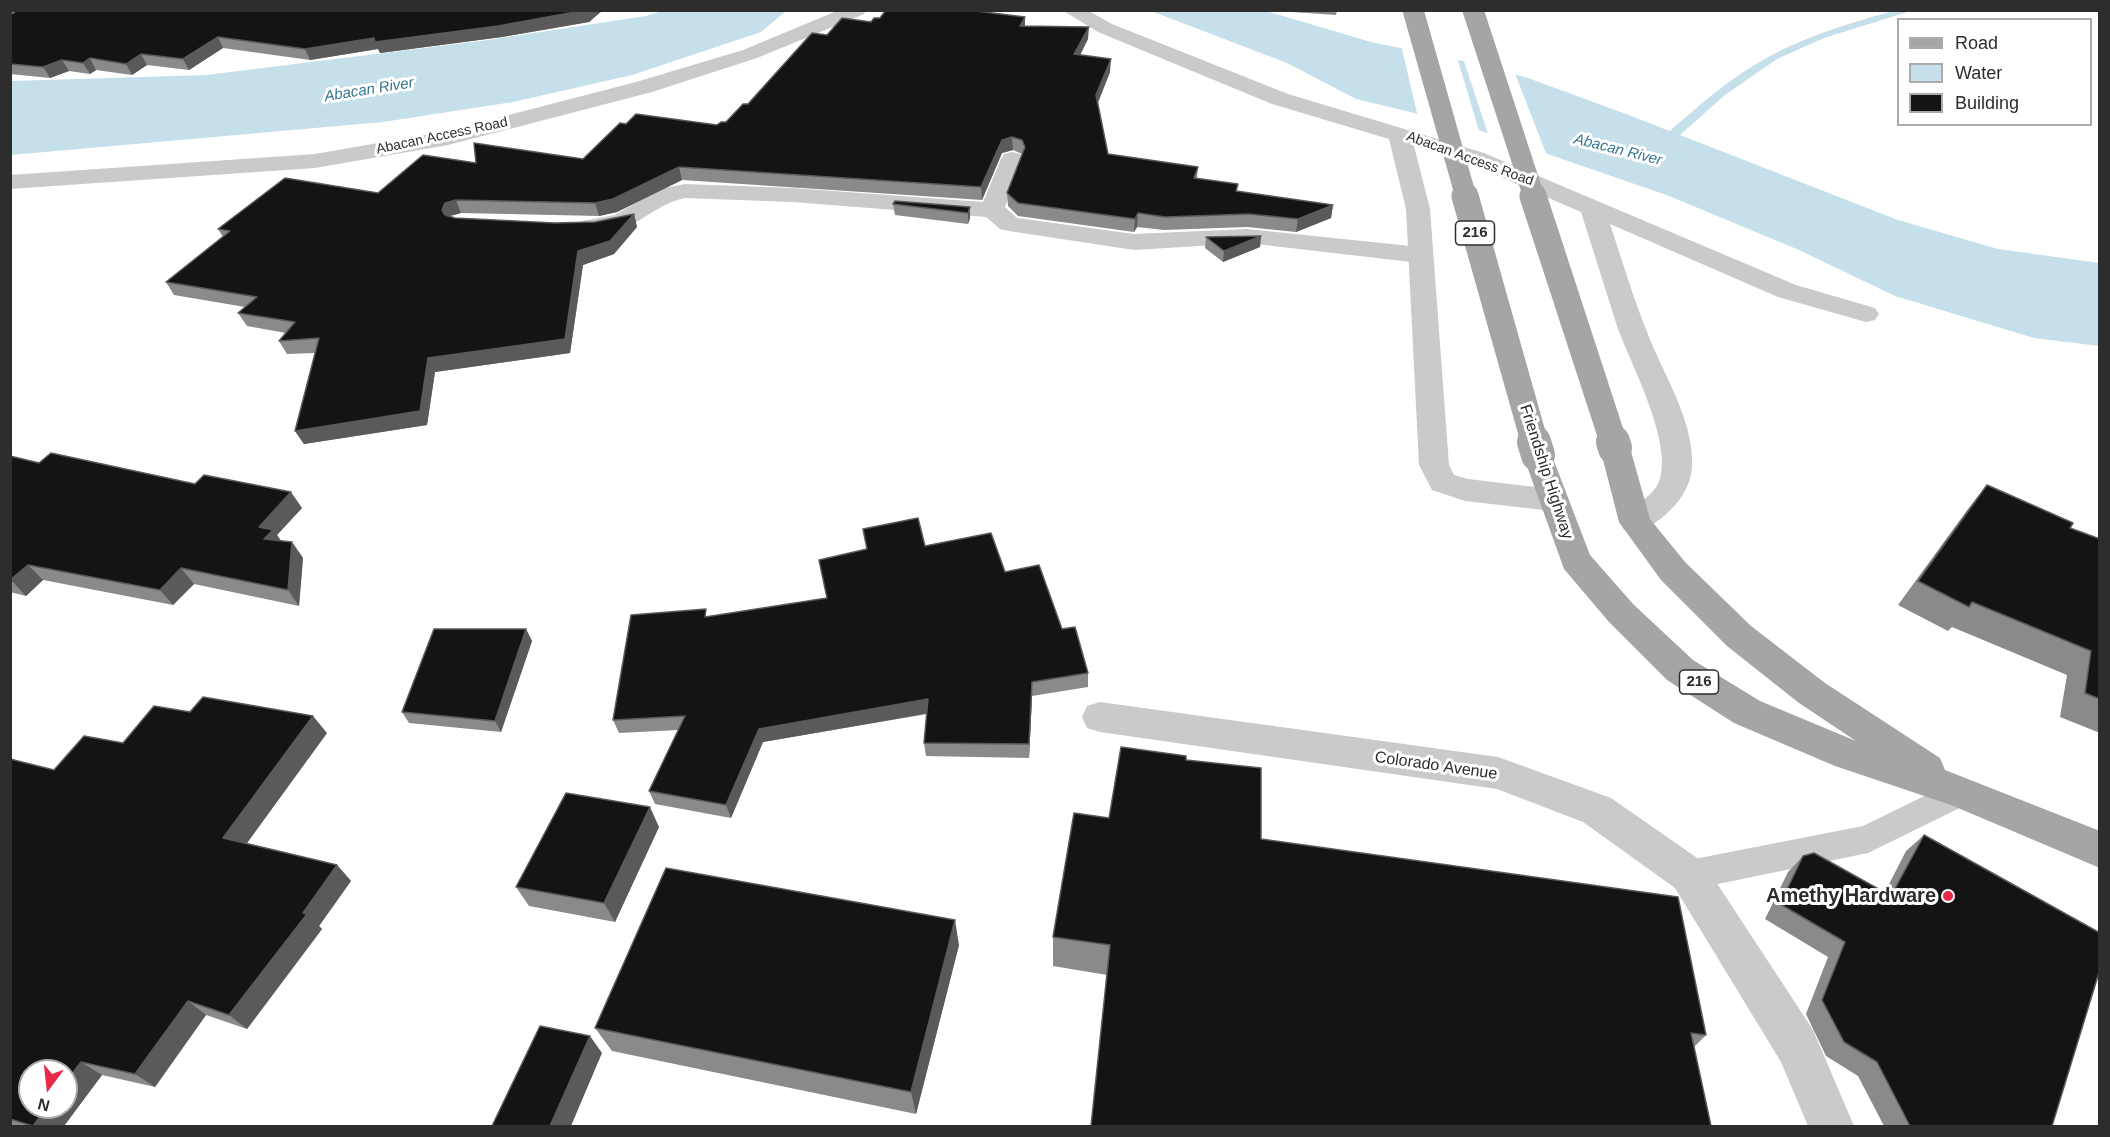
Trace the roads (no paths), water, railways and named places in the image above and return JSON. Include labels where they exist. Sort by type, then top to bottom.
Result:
[{"type":"main road","name":"Friendship Highway","points":[[1413,10],[1538,455],[1552,500],[1576,560],[1621,613],[1680,670],[1747,712],[1848,755],[1961,792],[2100,850]]},
{"type":"main road","name":"Friendship Highway","points":[[1473,10],[1615,448],[1635,522],[1672,571],[1739,636],[1812,693],[1961,792]]},
{"type":"street","name":"Abacan Access Road","points":[[10,182],[315,161],[448,138],[644,87],[750,54],[857,10]]},
{"type":"street","name":"Abacan Access Road","points":[[1071,10],[1105,28],[1280,99],[1476,158],[1787,291],[1866,314]]},
{"type":"street","points":[[1399,133],[1418,208],[1434,465],[1443,482],[1465,490],[1552,500]]},
{"type":"street","points":[[992,210],[1012,159]]},
{"type":"street","points":[[572,226],[621,222],[668,194],[685,191],[792,195],[992,210],[1001,215],[1009,224],[1134,242],[1247,236],[1420,255]]},
{"type":"street","points":[[1592,207],[1612,274],[1668,422],[1676,461],[1674,484],[1635,522]]},
{"type":"street","name":"Colorado Avenue","points":[[1100,717],[1498,773],[1597,810],[1689,875],[1797,1046],[1831,1126]]},
{"type":"lane","points":[[1689,875],[1868,839],[1961,792]]},
{"type":"water","name":"Abacan River","points":[[665,10],[786,11],[761,32],[632,75],[513,102],[383,122],[11,155],[11,81],[206,75],[481,41],[646,16]]},
{"type":"water","name":"Abacan River","points":[[1151,11],[1266,11],[1371,42],[1478,64],[1528,78],[1626,114],[1898,220],[1998,249],[2099,263],[2099,346],[2034,338],[1895,296],[1799,250],[1669,196],[1464,125],[1356,99],[1287,63]]},
{"type":"waterway","name":"Abacan River","points":[[1658,149],[1721,93],[1773,57],[1820,36],[1910,10]]},
{"type":"place","name":"Amethy Hardware","points":[[1948,896]]}]
